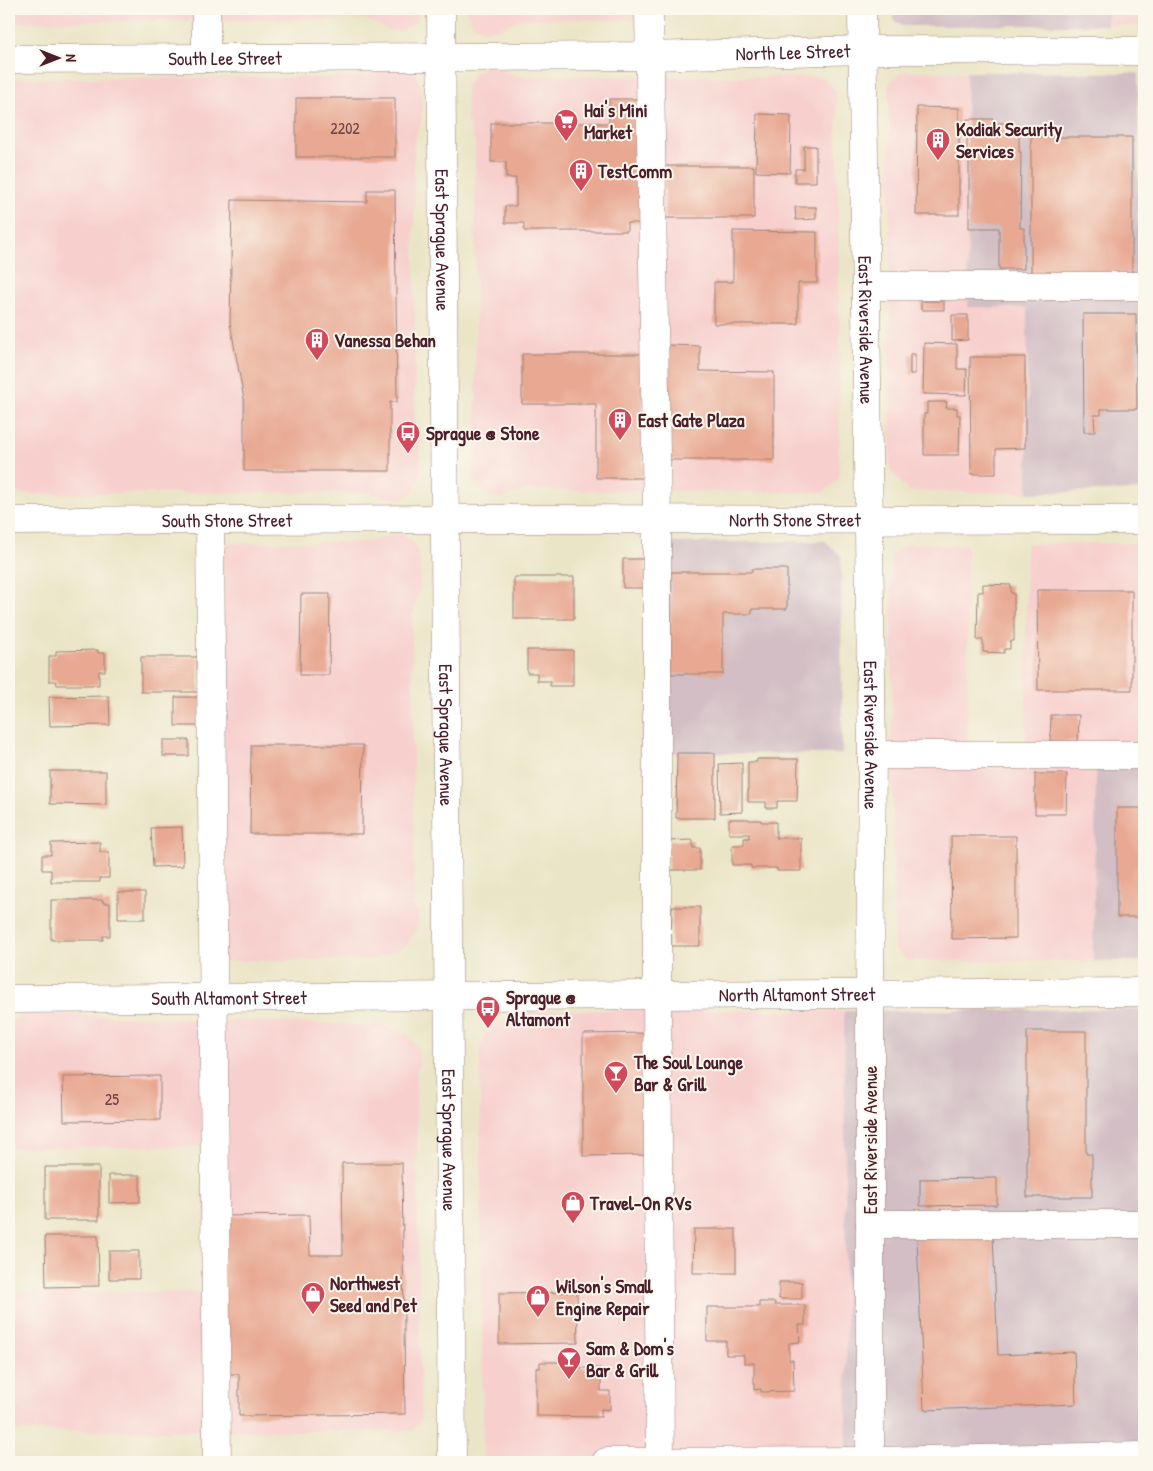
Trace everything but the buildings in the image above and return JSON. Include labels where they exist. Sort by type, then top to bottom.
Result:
[{"type":"street","points":[[206,9],[206,58]]},
{"type":"street","name":"East Sprague Avenue","points":[[441,9],[452,1462]]},
{"type":"street","points":[[649,9],[657,519],[657,996],[660,1462]]},
{"type":"street","name":"East Riverside Avenue","points":[[862,9],[872,754],[870,1462]]},
{"type":"street","name":"North Lee Street","points":[[441,56],[650,56],[863,50],[1144,50]]},
{"type":"street","name":"South Lee Street","points":[[9,59],[441,56]]},
{"type":"street","points":[[866,286],[1144,286]]},
{"type":"street","name":"North Stone Street","points":[[445,519],[1144,520]]},
{"type":"street","name":"South Stone Street","points":[[9,521],[445,519]]},
{"type":"street","points":[[210,520],[217,1462]]},
{"type":"street","points":[[872,754],[1144,754]]},
{"type":"street","name":"North Altamont Street","points":[[448,997],[1144,992]]},
{"type":"street","name":"South Altamont Street","points":[[9,999],[448,997]]},
{"type":"street","points":[[870,1224],[1144,1224]]},
{"type":"street","points":[[606,1462],[870,1462],[1144,1456]]},
{"type":"shaded area","points":[[9,9],[421,9],[415,23],[401,31],[389,30],[365,19],[9,22]]},
{"type":"shaded area","points":[[465,9],[642,9],[642,20],[520,19],[498,29],[484,30],[473,24]]},
{"type":"shaded area","points":[[890,9],[1107,9],[1107,25],[902,26],[894,21]]},
{"type":"shaded area","points":[[1107,9],[1144,9],[1144,26],[1107,25]]},
{"type":"shaded area","points":[[391,66],[404,66],[415,73],[422,87],[422,119],[414,143],[415,428],[420,446],[420,476],[414,492],[401,499],[390,499],[369,492],[22,494],[9,488],[9,78],[365,77]]},
{"type":"shaded area","points":[[484,67],[493,67],[518,76],[823,77],[836,91],[840,331],[839,479],[824,492],[524,490],[502,498],[493,498],[481,492],[473,480],[472,470],[476,458],[475,143],[467,120],[466,86],[475,72]]},
{"type":"shaded area","points":[[903,71],[966,72],[968,307],[1027,308],[1028,493],[908,491],[890,470],[889,83]]},
{"type":"shaded area","points":[[966,72],[1138,73],[1138,277],[1144,278],[1144,490],[1028,493],[1027,308],[968,307]]},
{"type":"shaded area","points":[[401,534],[414,543],[420,557],[420,586],[412,615],[414,907],[419,914],[416,931],[406,946],[373,960],[220,961],[217,543],[369,542]]},
{"type":"shaded area","points":[[825,541],[841,556],[842,754],[667,753],[664,543]]},
{"type":"shaded area","points":[[1143,543],[1144,767],[1096,769],[1093,961],[908,961],[894,949],[891,555],[907,544],[967,545],[968,745],[1026,745],[1026,544]]},
{"type":"shaded area","points":[[1144,767],[1144,961],[1093,961],[1096,768]]},
{"type":"shaded area","points":[[1144,1009],[1144,1231],[1141,1424],[1144,1425],[1144,1462],[847,1462],[844,1011]]},
{"type":"shaded area","points":[[534,1010],[844,1011],[847,1462],[483,1462],[480,1053],[483,1037],[496,1023],[514,1014]]},
{"type":"shaded area","points":[[24,1013],[384,1026],[407,1034],[417,1047],[420,1065],[416,1071],[421,1422],[411,1431],[17,1431],[9,1425],[9,1292],[204,1292],[204,1146],[9,1148],[9,1024],[10,1021]]},
{"type":"place","name":"Hai's Mini Market","points":[[566,142]]},
{"type":"place","name":"Kodiak Security Services","points":[[938,161]]},
{"type":"place","name":"TestComm","points":[[581,192]]},
{"type":"place","name":"Vanessa Behan","points":[[317,361]]},
{"type":"place","name":"East Gate Plaza","points":[[620,441]]},
{"type":"place","name":"Sprague @ Stone","points":[[408,454]]},
{"type":"place","name":"Sprague @ Altamont","points":[[488,1029]]},
{"type":"place","name":"The Soul Lounge Bar & Grill","points":[[616,1094]]},
{"type":"place","name":"Travel-On RVs","points":[[573,1224]]},
{"type":"place","name":"Northwest Seed and Pet","points":[[313,1315]]},
{"type":"place","name":"Wilson's Small Engine Repair","points":[[538,1318]]},
{"type":"place","name":"Sam & Dom's Bar & Grill","points":[[569,1380]]}]
